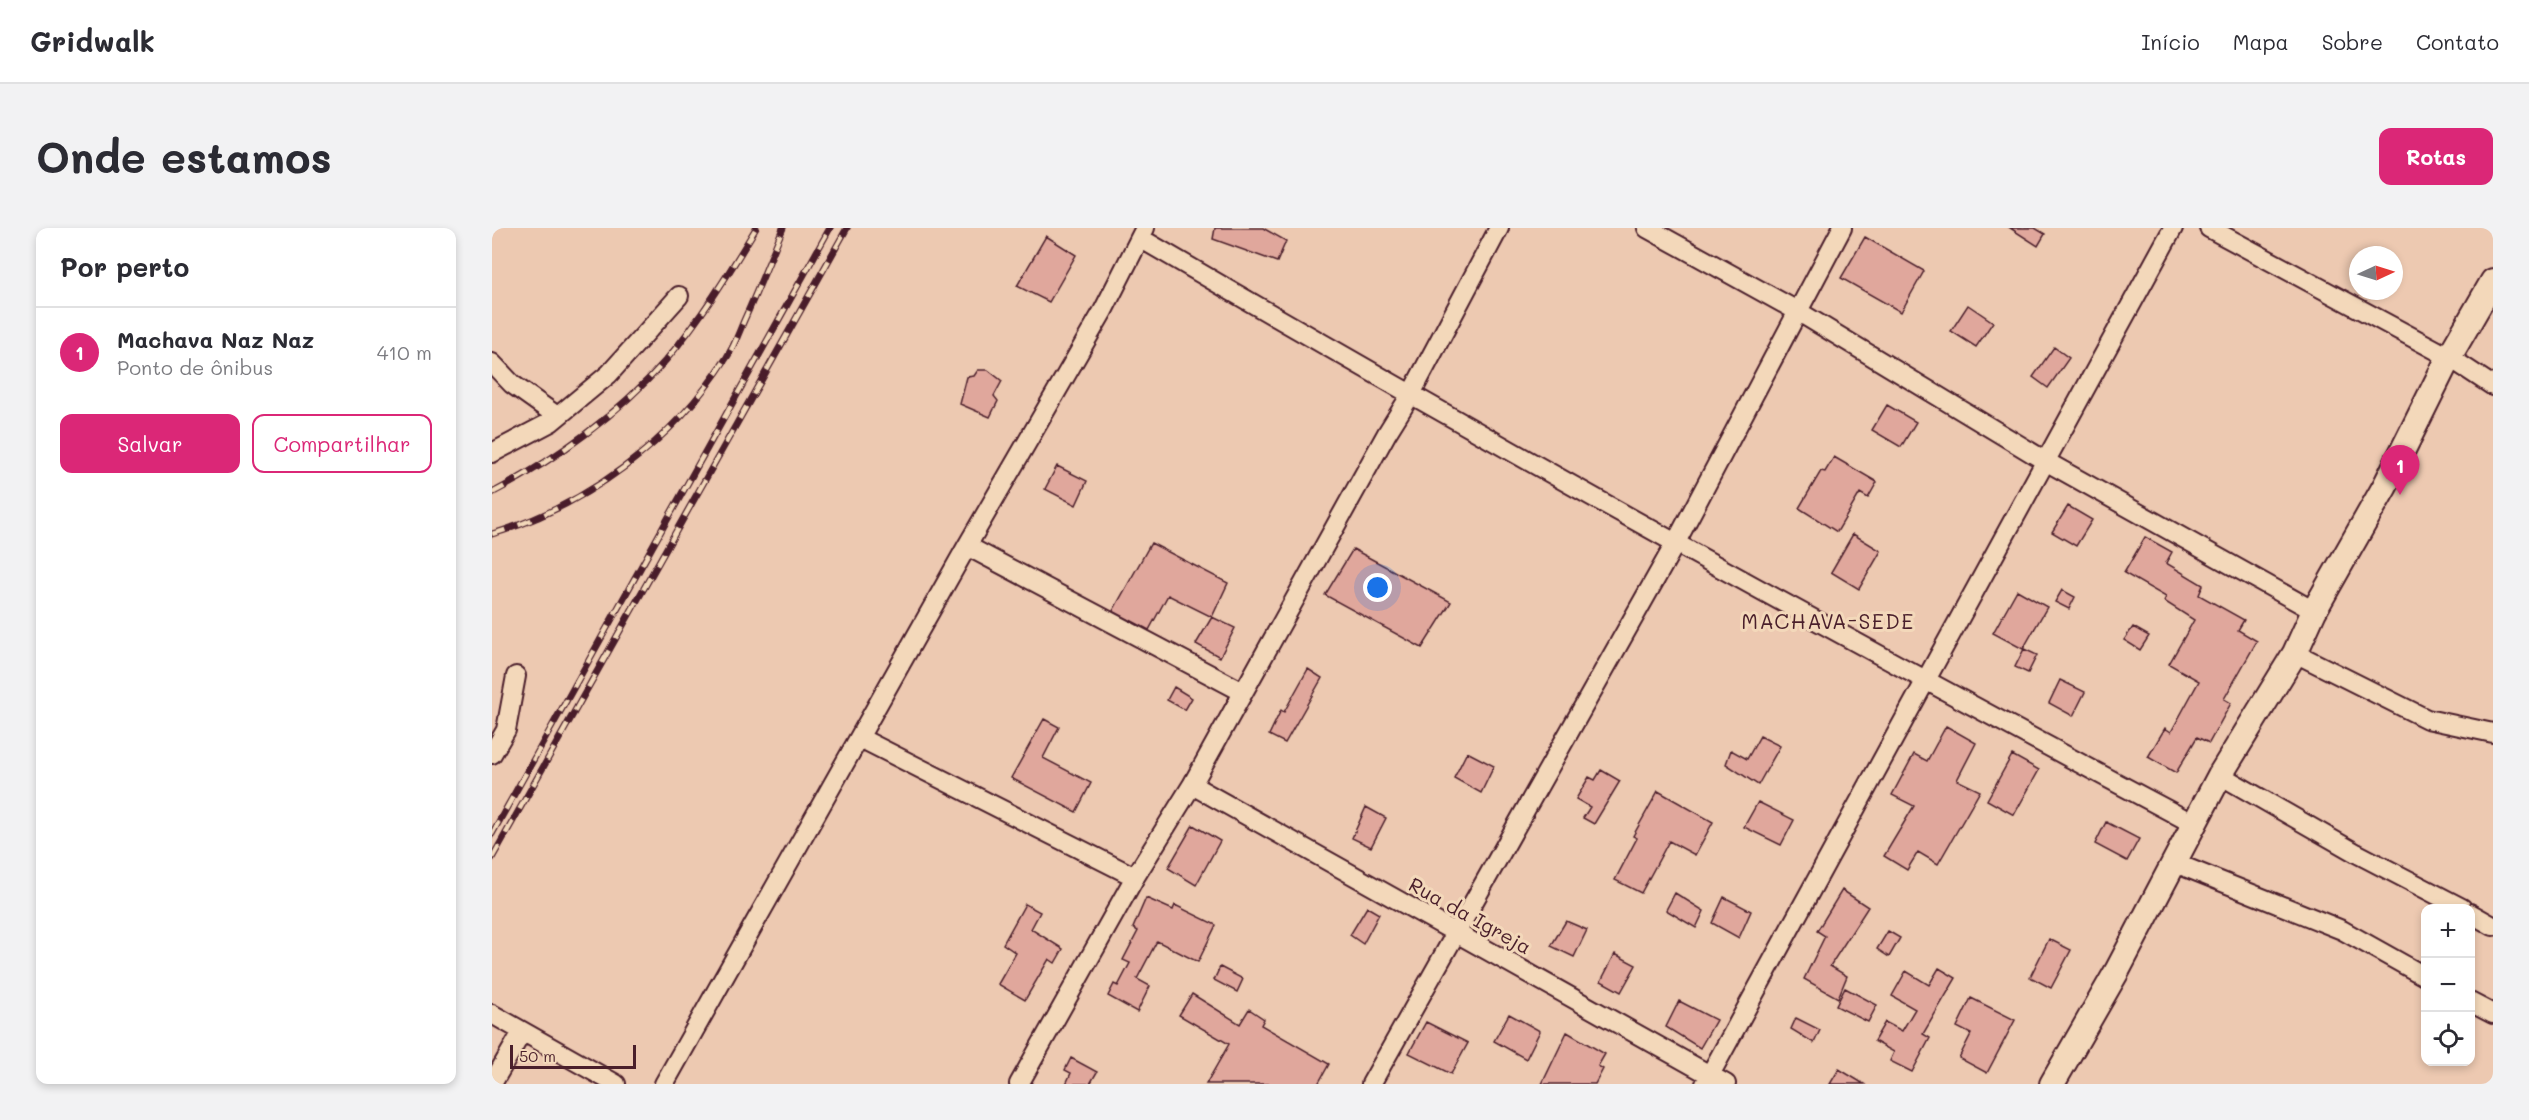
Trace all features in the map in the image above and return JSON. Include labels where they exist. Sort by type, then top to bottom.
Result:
[{"type":"main road","points":[[2052,1084],[2175,863],[2220,775],[2295,652],[2314,611],[2385,486],[2449,357],[2493,281]]},
{"type":"street","points":[[1019,1084],[1135,878],[1192,786],[1410,396],[1499,228]]},
{"type":"street","points":[[1647,228],[1799,312],[2047,462],[2314,611]]},
{"type":"street","points":[[1371,1084],[1675,543],[1842,228]]},
{"type":"street","points":[[1707,1080],[2173,228]]},
{"type":"street","points":[[2209,228],[2449,357],[2493,386]]},
{"type":"street","points":[[664,1084],[967,546],[1103,311],[1143,233],[1410,396],[1924,681],[2194,824]]},
{"type":"street","points":[[492,453],[552,423],[557,416],[609,374],[679,296]]},
{"type":"street","points":[[492,363],[513,384],[557,416]]},
{"type":"street","points":[[967,546],[1243,693]]},
{"type":"street","points":[[2295,652],[2427,719],[2493,733]]},
{"type":"street","points":[[492,754],[506,730],[516,676]]},
{"type":"street","points":[[860,738],[1135,878]]},
{"type":"street","points":[[2220,775],[2356,853],[2453,904]]},
{"type":"street","name":"Rua da Igreja","points":[[1192,786],[1456,934],[1707,1080],[1726,1084]]},
{"type":"street","points":[[2175,863],[2342,930],[2421,974]]},
{"type":"street","points":[[2475,916],[2493,926]]},
{"type":"street","points":[[2475,1005],[2493,1014]]},
{"type":"street","points":[[492,1014],[616,1084]]},
{"type":"street","points":[[492,1084],[522,1032]]},
{"type":"building","points":[[1215,228],[1263,228],[1286,241],[1277,262],[1213,239]]},
{"type":"building","points":[[2010,228],[2035,228],[2045,234],[2038,246]]},
{"type":"building","points":[[1046,236],[1076,255],[1049,302],[1017,286]]},
{"type":"building","points":[[1865,237],[1924,271],[1901,312],[1841,278]]},
{"type":"building","points":[[1968,305],[1993,322],[1976,347],[1951,331]]},
{"type":"building","points":[[2054,347],[2069,358],[2048,388],[2033,377]]},
{"type":"building","points":[[978,370],[988,370],[1002,381],[994,396],[998,401],[990,417],[960,404],[967,377],[974,376]]},
{"type":"building","points":[[1887,405],[1916,422],[1901,447],[1872,430]]},
{"type":"building","points":[[1834,457],[1877,482],[1868,498],[1860,493],[1837,532],[1799,508],[1821,471],[1825,472]]},
{"type":"building","points":[[1057,466],[1087,481],[1076,505],[1045,489]]},
{"type":"building","points":[[2068,506],[2092,520],[2076,546],[2052,532]]},
{"type":"building","points":[[1853,534],[1881,551],[1859,589],[1831,572]]},
{"type":"building","points":[[2145,537],[2172,552],[2166,563],[2203,585],[2199,595],[2244,620],[2238,630],[2257,641],[2224,699],[2231,703],[2209,743],[2197,737],[2176,773],[2148,757],[2165,728],[2171,732],[2199,681],[2169,664],[2194,620],[2164,601],[2166,597],[2124,573]]},
{"type":"building","points":[[1151,543],[1228,583],[1212,617],[1168,595],[1149,630],[1113,611]]},
{"type":"building","points":[[1353,549],[1451,602],[1422,648],[1325,595]]},
{"type":"building","points":[[2017,590],[2047,607],[2023,649],[1993,633]]},
{"type":"building","points":[[2062,590],[2075,597],[2069,609],[2055,602]]},
{"type":"building","points":[[1212,617],[1235,628],[1220,657],[1196,644]]},
{"type":"building","points":[[2133,627],[2149,636],[2140,650],[2124,640]]},
{"type":"building","points":[[2024,649],[2037,655],[2028,673],[2015,667]]},
{"type":"building","points":[[1308,669],[1322,678],[1285,743],[1269,735],[1281,710],[1284,712]]},
{"type":"building","points":[[2060,680],[2085,692],[2073,716],[2049,703]]},
{"type":"building","points":[[1174,687],[1192,698],[1185,710],[1167,700]]},
{"type":"building","points":[[1044,719],[1059,727],[1043,758],[1091,783],[1076,812],[1011,778]]},
{"type":"building","points":[[1946,726],[1976,743],[1957,780],[1980,791],[1938,864],[1918,852],[1907,870],[1884,856],[1914,806],[1892,795],[1914,754],[1927,761]]},
{"type":"building","points":[[1760,736],[1780,746],[1758,785],[1726,764],[1731,750],[1747,759]]},
{"type":"building","points":[[1467,752],[1494,766],[1481,793],[1454,778]]},
{"type":"building","points":[[2012,755],[2039,770],[2014,815],[1987,800]]},
{"type":"building","points":[[1601,770],[1620,781],[1594,824],[1583,818],[1590,807],[1576,799],[1589,777],[1595,780]]},
{"type":"building","points":[[1658,791],[1713,822],[1695,855],[1669,841],[1641,893],[1615,880],[1637,838],[1633,836]]},
{"type":"building","points":[[1758,802],[1794,820],[1781,845],[1744,827]]},
{"type":"building","points":[[1366,807],[1386,818],[1371,847],[1352,838]]},
{"type":"building","points":[[2106,822],[2139,839],[2127,861],[2095,844]]},
{"type":"building","points":[[1193,825],[1220,841],[1196,885],[1168,868]]},
{"type":"building","points":[[1842,890],[1868,907],[1830,966],[1847,976],[1838,998],[1804,979],[1825,936],[1817,931]]},
{"type":"building","points":[[1675,893],[1704,911],[1696,928],[1666,910]]},
{"type":"building","points":[[1724,897],[1751,911],[1739,938],[1712,923]]},
{"type":"building","points":[[1146,898],[1173,910],[1175,905],[1216,925],[1198,962],[1157,941],[1137,979],[1150,986],[1137,1012],[1108,996],[1114,984],[1118,986],[1130,963],[1123,960],[1138,931],[1133,928]]},
{"type":"building","points":[[1025,904],[1040,912],[1031,929],[1063,949],[1055,963],[1049,959],[1025,1000],[998,984],[1016,953],[1003,944]]},
{"type":"building","points":[[1367,907],[1379,914],[1363,944],[1350,935]]},
{"type":"building","points":[[1566,921],[1587,930],[1574,957],[1551,946]]},
{"type":"building","points":[[1888,931],[1900,938],[1889,957],[1877,949]]},
{"type":"building","points":[[2049,939],[2071,950],[2051,988],[2030,977]]},
{"type":"building","points":[[1615,954],[1636,965],[1621,992],[1601,981]]},
{"type":"building","points":[[1220,967],[1243,979],[1237,992],[1214,980]]},
{"type":"building","points":[[1939,968],[1956,978],[1923,1034],[1930,1038],[1912,1072],[1890,1061],[1894,1052],[1874,1041],[1885,1022],[1902,1031],[1915,1009],[1892,996],[1906,971],[1929,985]]},
{"type":"building","points":[[1845,988],[1877,1005],[1868,1022],[1836,1006]]},
{"type":"building","points":[[1192,994],[1240,1024],[1249,1009],[1264,1019],[1261,1025],[1329,1064],[1318,1084],[1206,1084],[1229,1044],[1179,1015]]},
{"type":"building","points":[[1971,998],[2015,1020],[1987,1073],[1959,1058],[1971,1034],[1957,1027]]},
{"type":"building","points":[[1679,1001],[1716,1020],[1700,1048],[1666,1027]]},
{"type":"building","points":[[1509,1014],[1540,1031],[1526,1059],[1494,1041]]},
{"type":"building","points":[[1796,1018],[1820,1030],[1814,1043],[1791,1029]]},
{"type":"building","points":[[1426,1022],[1468,1043],[1451,1074],[1409,1053]]},
{"type":"building","points":[[1567,1032],[1605,1054],[1598,1066],[1603,1069],[1595,1084],[1542,1084]]},
{"type":"building","points":[[1071,1058],[1097,1072],[1090,1084],[1066,1084],[1071,1073],[1065,1070]]},
{"type":"building","points":[[1839,1069],[1864,1084],[1830,1084]]},
{"type":"railway","points":[[492,493],[562,451],[607,417],[648,380],[679,345],[702,313],[756,228]]},
{"type":"railway","points":[[492,534],[527,522],[594,488],[654,443],[681,416],[706,388],[730,352],[783,228]]},
{"type":"railway","points":[[492,834],[830,228]]},
{"type":"railway","points":[[492,858],[847,228]]},
{"type":"place","name":"Machava Naz Naz","points":[[2400,495]]},
{"type":"district","name":"MACHAVA-SEDE","points":[[1828,622]]}]
